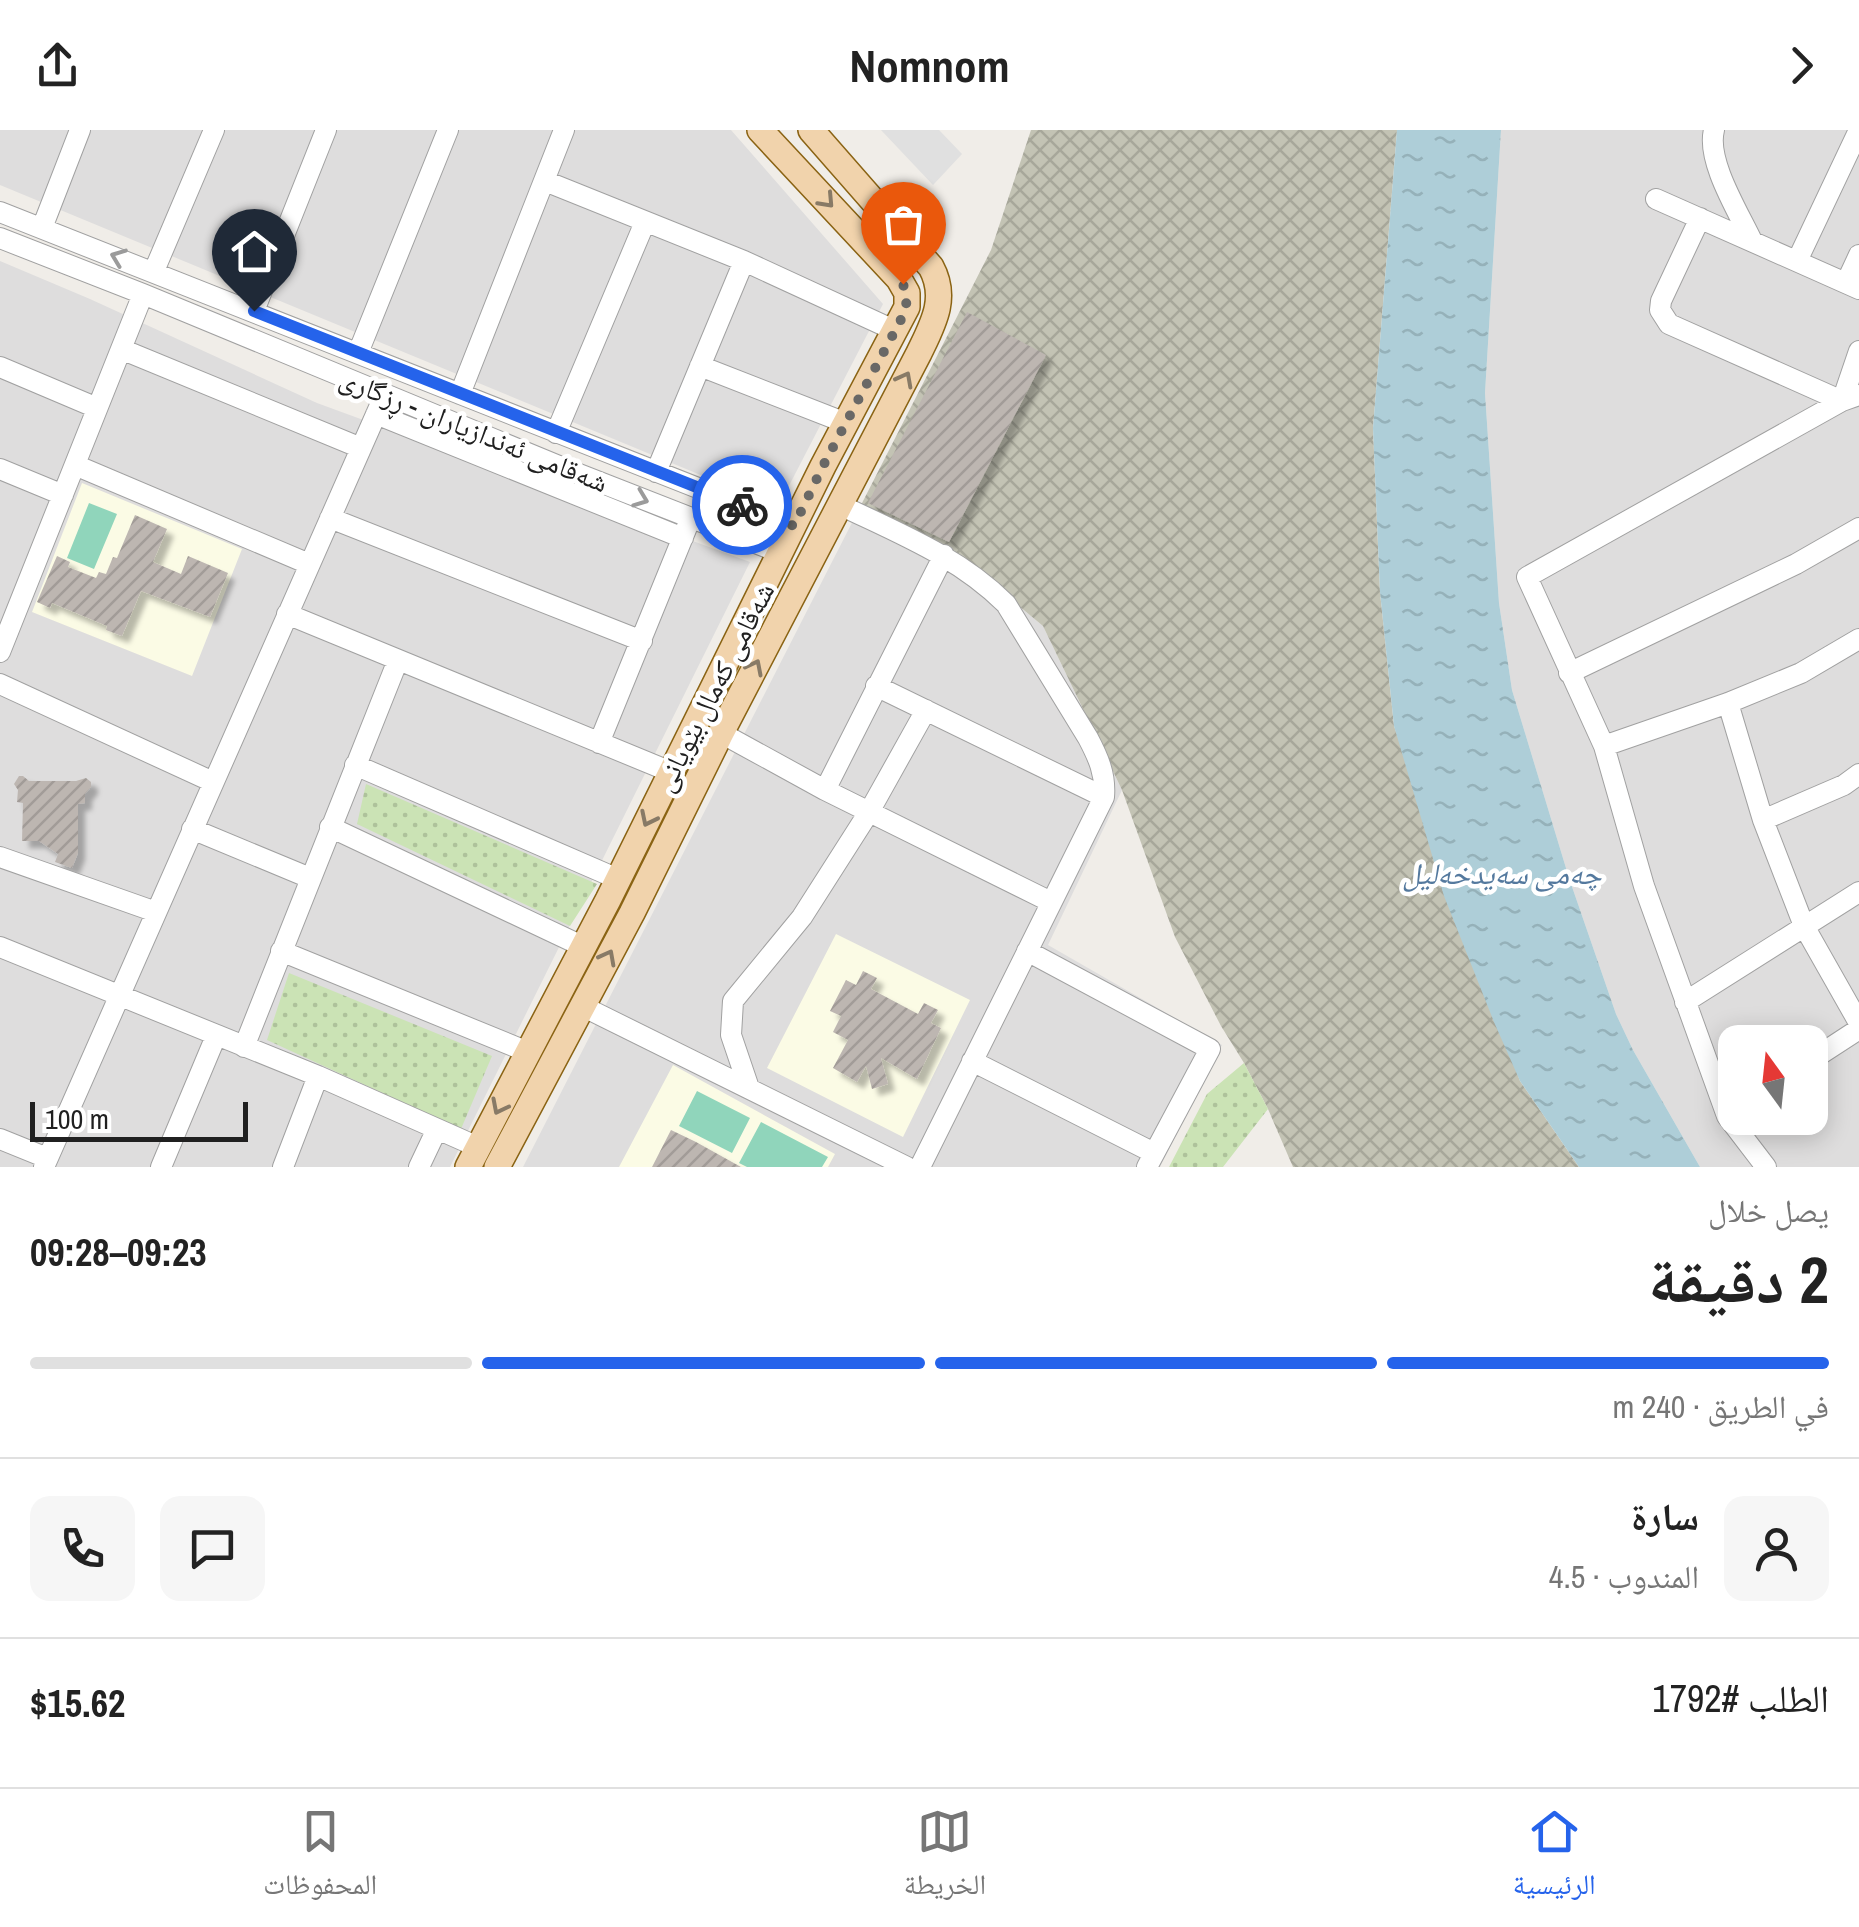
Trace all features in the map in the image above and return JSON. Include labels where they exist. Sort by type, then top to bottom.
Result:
[{"type":"main road","name":"شەقامی کەمال بێویانی","points":[[474,1157],[613,890],[908,302],[903,284],[760,130]]},
{"type":"main road","name":"شەقامی کەمال بێویانی","points":[[497,1167],[632,913],[938,308],[939,288],[926,260],[810,130]]},
{"type":"main road","points":[[823,466],[835,465],[852,480]]},
{"type":"main road","points":[[613,890],[612,909],[632,913]]},
{"type":"street","points":[[42,228],[80,130]]},
{"type":"street","points":[[154,271],[214,130]]},
{"type":"street","points":[[254,311],[326,130]]},
{"type":"street","points":[[358,353],[448,130]]},
{"type":"street","points":[[460,394],[564,130]]},
{"type":"street","points":[[1714,130],[1711,140],[1718,168],[1752,241]]},
{"type":"street","points":[[1798,261],[1859,130]]},
{"type":"street","points":[[545,181],[744,261],[896,331]]},
{"type":"street","points":[[1656,199],[1852,286],[1859,256]]},
{"type":"street","name":"شەقامی ئەندازیاران - ڕزگاری","points":[[0,212],[794,526]]},
{"type":"street","points":[[1700,218],[1660,301],[1660,310],[1669,324],[1850,398]]},
{"type":"street","points":[[556,433],[645,222]]},
{"type":"street","name":"شەقامی ئەندازیاران - ڕزگاری","points":[[0,238],[384,394],[687,528],[781,553]]},
{"type":"street","points":[[656,472],[744,261]]},
{"type":"street","points":[[0,652],[143,294]]},
{"type":"street","points":[[302,360],[312,334]]},
{"type":"street","points":[[121,349],[361,448]]},
{"type":"street","points":[[1850,398],[1859,350]]},
{"type":"street","points":[[700,366],[846,424]]},
{"type":"street","points":[[0,367],[97,408]]},
{"type":"street","points":[[0,1139],[46,1162],[384,394]]},
{"type":"street","points":[[1718,1082],[1644,886],[1604,746],[1527,578],[1850,398]]},
{"type":"street","points":[[376,414],[687,528],[599,743]]},
{"type":"street","points":[[75,465],[309,564]]},
{"type":"street","points":[[0,469],[63,494]]},
{"type":"street","points":[[840,504],[944,555],[993,592],[1016,618],[1100,761],[1106,783],[1104,797],[920,1167]]},
{"type":"street","points":[[330,518],[642,641]]},
{"type":"street","points":[[1569,673],[1796,564],[1859,528]]},
{"type":"street","points":[[825,790],[944,555]]},
{"type":"street","points":[[287,614],[671,772]]},
{"type":"street","points":[[1604,746],[1802,673],[1859,640]]},
{"type":"street","points":[[244,1048],[398,660]]},
{"type":"street","points":[[0,684],[213,782]]},
{"type":"street","points":[[876,686],[1104,797]]},
{"type":"street","points":[[1728,703],[1762,820],[1804,926],[1859,1026],[1828,1048]]},
{"type":"street","points":[[748,1088],[731,1034],[733,1001],[802,917],[869,812],[926,710]]},
{"type":"street","points":[[721,733],[825,790],[1051,902]]},
{"type":"street","points":[[355,765],[613,890]]},
{"type":"street","points":[[1762,820],[1844,785],[1859,774]]},
{"type":"street","points":[[330,827],[582,946]]},
{"type":"street","points":[[192,829],[310,878]]},
{"type":"street","points":[[0,856],[156,912]]},
{"type":"street","points":[[1685,1002],[1859,892]]},
{"type":"street","points":[[0,947],[438,1129],[474,1157]]},
{"type":"street","points":[[281,950],[528,1052]]},
{"type":"street","points":[[972,1062],[1150,1160],[1210,1048],[1026,951]]},
{"type":"street","points":[[582,1006],[907,1167]]},
{"type":"street","points":[[161,1167],[216,1036]]},
{"type":"street","points":[[283,1167],[318,1076]]},
{"type":"street","points":[[420,1167],[438,1129]]},
{"type":"street","points":[[1745,1135],[1766,1167]]},
{"type":"shaded area","points":[[0,130],[731,130],[883,304],[778,507],[0,185]]},
{"type":"shaded area","points":[[881,130],[939,130],[962,154],[933,185]]},
{"type":"shaded area","points":[[1031,130],[1397,130],[1373,428],[1380,592],[1394,726],[1520,1081],[1579,1167],[1293,1167],[1268,1109],[1175,937],[1122,790],[1043,626],[978,572],[860,507],[991,250]]},
{"type":"shaded area","points":[[1501,130],[1859,130],[1859,1167],[1700,1167],[1616,1014],[1569,878],[1512,690],[1499,603],[1485,393]]},
{"type":"shaded area","points":[[0,261],[317,403],[750,562],[450,1167],[0,1167]]},
{"type":"shaded area","points":[[82,483],[242,549],[192,676],[32,612]]},
{"type":"shaded area","points":[[860,507],[978,572],[1043,626],[1122,790],[1048,945],[1222,1045],[1160,1167],[523,1167]]},
{"type":"shaded area","points":[[836,934],[970,1000],[903,1137],[767,1068]]},
{"type":"shaded area","points":[[673,1065],[835,1154],[828,1167],[619,1167]]},
{"type":"green space","points":[[89,503],[117,514],[94,569],[67,558]]},
{"type":"green space","points":[[366,784],[597,884],[570,926],[357,824]]},
{"type":"green space","points":[[289,973],[492,1056],[461,1129],[267,1040]]},
{"type":"green space","points":[[1244,1063],[1268,1109],[1223,1167],[1169,1167],[1207,1094]]},
{"type":"green space","points":[[697,1091],[750,1118],[732,1153],[679,1126]]},
{"type":"green space","points":[[761,1122],[828,1157],[822,1167],[747,1167],[739,1163]]},
{"type":"water","name":"چەمی سەیدخەلیل","points":[[1397,130],[1501,130],[1485,393],[1499,603],[1512,690],[1569,878],[1616,1014],[1700,1167],[1579,1167],[1520,1081],[1494,1022],[1444,896],[1394,726],[1380,592],[1373,428]]},
{"type":"building","points":[[967,312],[1046,355],[949,542],[868,503]]},
{"type":"building","points":[[135,515],[167,529],[153,562],[181,574],[188,556],[228,573],[210,617],[141,591],[122,636],[52,603],[50,608],[37,602],[57,556],[70,562],[68,567],[96,578],[99,572],[106,574]]},
{"type":"building","points":[[19,776],[29,781],[86,778],[91,782],[85,803],[78,804],[78,853],[72,868],[55,862],[58,854],[39,841],[22,841],[23,803],[17,802],[14,784]]},
{"type":"building","points":[[863,971],[877,978],[871,989],[918,1014],[924,1003],[938,1010],[931,1023],[941,1028],[917,1079],[881,1058],[888,1084],[872,1089],[866,1066],[857,1082],[833,1068],[848,1040],[833,1032],[841,1016],[830,1011],[846,980],[856,985]]},
{"type":"building","points":[[671,1130],[696,1142],[741,1167],[652,1167]]},
{"type":"way so far","points":[[742,505],[794,526],[905,312],[908,302],[903,284]]},
{"type":"route","points":[[254,311],[742,505]]}]
